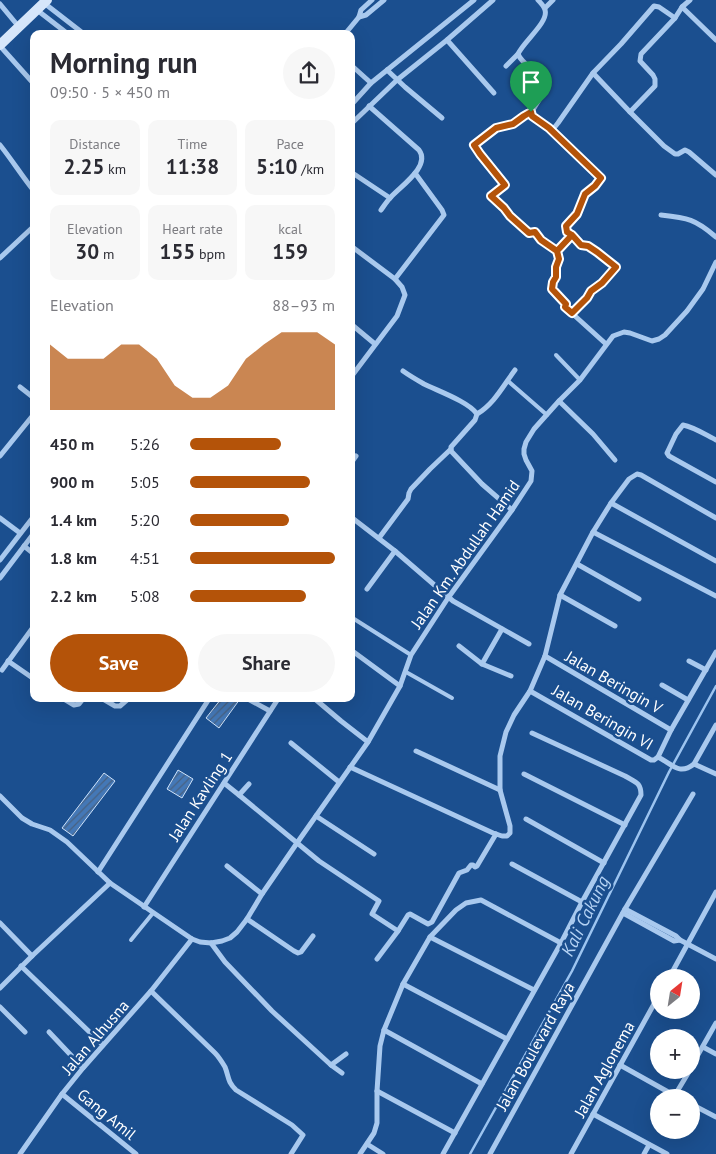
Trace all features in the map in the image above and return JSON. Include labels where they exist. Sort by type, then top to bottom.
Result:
[{"type":"street","points":[[349,30],[359,17],[361,10],[372,0]]},
{"type":"street","points":[[359,17],[366,15],[384,0]]},
{"type":"street","points":[[355,101],[371,83],[474,0]]},
{"type":"street","points":[[355,120],[398,80],[493,0]]},
{"type":"street","points":[[506,66],[518,54],[546,15],[545,8],[538,0]]},
{"type":"street","points":[[545,8],[553,0]]},
{"type":"street","points":[[630,112],[654,86],[655,79],[653,75],[640,62],[641,54],[690,0]]},
{"type":"street","points":[[30,79],[0,45],[46,1],[79,30]]},
{"type":"street","points":[[0,4],[19,27]]},
{"type":"street","points":[[549,128],[554,128],[593,73],[654,6],[675,18]]},
{"type":"street","points":[[682,8],[716,40]]},
{"type":"street","points":[[37,10],[63,30]]},
{"type":"street","points":[[447,40],[494,93]]},
{"type":"street","points":[[518,54],[523,62],[544,79],[546,84],[539,100],[531,112],[513,124],[496,128],[474,145],[505,185],[491,196],[529,233],[535,232],[541,240],[557,251],[559,259],[552,289],[566,304],[565,307],[606,344]]},
{"type":"street","points":[[355,69],[371,83]]},
{"type":"street","points":[[387,70],[442,118]]},
{"type":"street","points":[[593,73],[664,146],[675,154],[685,150],[689,152],[716,175]]},
{"type":"street","points":[[369,106],[419,150],[423,158],[415,173],[381,210]]},
{"type":"street","points":[[531,112],[532,116],[549,128],[601,178],[585,194],[577,214],[566,226],[567,232],[581,245],[588,246],[616,267],[572,313]]},
{"type":"street","points":[[0,145],[30,186]]},
{"type":"street","points":[[395,279],[444,216],[442,210],[415,173]]},
{"type":"street","points":[[355,175],[390,198]]},
{"type":"street","points":[[661,215],[690,219],[716,237]]},
{"type":"street","points":[[0,258],[30,230]]},
{"type":"street","points":[[557,251],[572,235]]},
{"type":"street","points":[[355,249],[395,279],[402,287],[405,295],[397,316],[355,371]]},
{"type":"street","name":"Jalan Km. Abdullah Hamid","points":[[211,943],[230,938],[247,919],[262,894],[368,742],[400,686],[411,655],[448,598],[531,481],[532,471],[524,454],[526,442],[534,429],[580,380],[613,336],[624,332],[652,341],[665,335],[687,311],[703,289],[716,262]]},
{"type":"street","points":[[355,327],[375,344]]},
{"type":"street","points":[[378,538],[408,499],[411,489],[451,449],[475,420],[477,414],[486,409],[515,370]]},
{"type":"street","points":[[403,371],[423,384],[466,404],[477,414]]},
{"type":"street","points":[[20,387],[30,395]]},
{"type":"street","points":[[559,401],[615,460]]},
{"type":"street","points":[[0,456],[30,419]]},
{"type":"street","points":[[716,440],[683,425],[676,434],[667,453],[669,456],[716,482]]},
{"type":"street","points":[[0,444],[6,448]]},
{"type":"street","points":[[451,449],[482,484],[512,510]]},
{"type":"street","points":[[350,767],[496,834],[507,836],[510,832],[510,826],[500,790],[500,756],[506,732],[530,690],[545,656],[560,595],[593,532],[611,503],[628,479],[637,474],[716,518]]},
{"type":"street","points":[[611,503],[716,562]]},
{"type":"street","points":[[0,518],[20,533]]},
{"type":"street","points":[[355,520],[395,551],[448,598],[529,644]]},
{"type":"street","points":[[0,560],[30,521]]},
{"type":"street","points":[[25,527],[30,531]]},
{"type":"street","points":[[593,532],[716,596]]},
{"type":"street","points":[[0,578],[30,539]]},
{"type":"street","points":[[12,544],[30,552]]},
{"type":"street","points":[[367,589],[395,551]]},
{"type":"street","points":[[577,564],[638,599]]},
{"type":"street","points":[[560,595],[614,626]]},
{"type":"street","points":[[482,664],[502,629]]},
{"type":"street","points":[[2,670],[30,631]]},
{"type":"street","points":[[459,646],[482,664],[511,676]]},
{"type":"street","points":[[716,652],[670,730],[660,758],[680,770],[689,768],[694,764],[716,725]]},
{"type":"street","points":[[355,653],[400,686]]},
{"type":"street","name":"Jalan Beringin V","points":[[545,656],[670,730]]},
{"type":"street","points":[[8,661],[30,676]]},
{"type":"street","points":[[689,661],[706,670]]},
{"type":"street","points":[[662,685],[688,700]]},
{"type":"street","name":"Jalan Beringin VI","points":[[530,690],[651,760],[660,758]]},
{"type":"street","points":[[69,702],[74,705],[81,702]]},
{"type":"street","points":[[108,702],[115,706],[120,706],[125,702]]},
{"type":"street","points":[[98,872],[207,702]]},
{"type":"street","points":[[254,702],[270,711]]},
{"type":"street","name":"Jalan Kavling 1","points":[[144,907],[276,702]]},
{"type":"street","points":[[319,702],[368,742]]},
{"type":"street","points":[[443,1154],[561,943],[640,794],[641,788],[639,784],[625,776],[532,733]]},
{"type":"street","points":[[291,744],[339,782]]},
{"type":"street","points":[[416,751],[500,790]]},
{"type":"street","points":[[694,764],[716,774]]},
{"type":"street","points":[[524,774],[625,824]]},
{"type":"street","points":[[224,783],[319,861],[379,901],[372,914],[398,931]]},
{"type":"street","points":[[239,795],[249,784]]},
{"type":"street","name":"Jalan Boulevard Raya","points":[[490,1154],[624,911],[694,794]]},
{"type":"street","points":[[0,796],[22,818],[32,824],[50,830],[67,842],[110,883],[144,907],[192,939],[211,943],[225,962],[272,1011],[342,1073]]},
{"type":"street","points":[[316,816],[374,854]]},
{"type":"street","points":[[526,820],[604,863]]},
{"type":"street","points":[[378,959],[408,915],[410,914],[428,924],[432,922],[459,873],[473,865],[477,866],[496,834]]},
{"type":"street","points":[[512,864],[582,902]]},
{"type":"street","points":[[227,866],[262,894]]},
{"type":"street","points":[[0,988],[110,883]]},
{"type":"street","points":[[674,969],[716,892]]},
{"type":"street","points":[[360,1154],[374,1133],[377,1123],[380,1046],[384,1030],[403,984],[430,937],[456,910],[466,903],[481,900],[561,943]]},
{"type":"street","points":[[624,911],[676,936],[716,959]]},
{"type":"street","points":[[247,919],[298,953],[301,952],[313,936]]},
{"type":"street","points":[[0,923],[32,956]]},
{"type":"street","points":[[430,937],[534,990]]},
{"type":"street","name":"Jalan Alhusna","points":[[20,1154],[62,1094],[151,991],[192,939]]},
{"type":"street","points":[[21,966],[103,1045]]},
{"type":"street","points":[[403,984],[507,1040]]},
{"type":"street","points":[[151,991],[215,1053],[223,1064],[227,1078],[236,1090],[292,1125],[303,1135],[291,1154]]},
{"type":"street","points":[[0,1007],[25,1032]]},
{"type":"street","name":"Jalan Aglonema","points":[[571,1154],[650,1011]]},
{"type":"street","points":[[700,1052],[716,1023]]},
{"type":"street","points":[[384,1030],[482,1084]]},
{"type":"street","points":[[49,1032],[83,1068]]},
{"type":"street","points":[[703,1047],[716,1054]]},
{"type":"street","points":[[331,1065],[346,1054]]},
{"type":"street","points":[[620,1065],[664,1089]]},
{"type":"street","points":[[377,1091],[455,1133]]},
{"type":"street","name":"Gang Amil","points":[[62,1094],[136,1154]]},
{"type":"street","points":[[700,1109],[716,1117]]},
{"type":"street","points":[[593,1114],[667,1154]]},
{"type":"street","points":[[367,1144],[383,1154]]},
{"type":"street","points":[[644,1154],[649,1145]]},
{"type":"lane","points":[[556,355],[580,380]]},
{"type":"lane","points":[[508,381],[547,415]]},
{"type":"lane","points":[[355,620],[411,655]]},
{"type":"lane","points":[[406,672],[452,698]]},
{"type":"lane","points":[[131,940],[153,913]]},
{"type":"building","points":[[219,702],[238,702],[219,728],[206,718]]},
{"type":"building","points":[[178,770],[193,779],[182,798],[167,789]]},
{"type":"building","points":[[104,773],[115,781],[73,836],[62,828]]},
{"type":"waterway","name":"Kali Cakung","points":[[470,1154],[572,971],[669,772],[716,686]]},
{"type":"route","points":[[531,112],[513,124],[496,128],[474,145],[505,185],[491,196],[529,233],[535,232],[541,240],[557,251],[572,235],[581,245],[588,246],[616,267],[572,313],[565,307],[566,304],[552,289],[559,259],[557,251],[572,235],[567,232],[566,226],[577,214],[585,194],[601,178],[549,128],[532,116],[531,112]]}]
